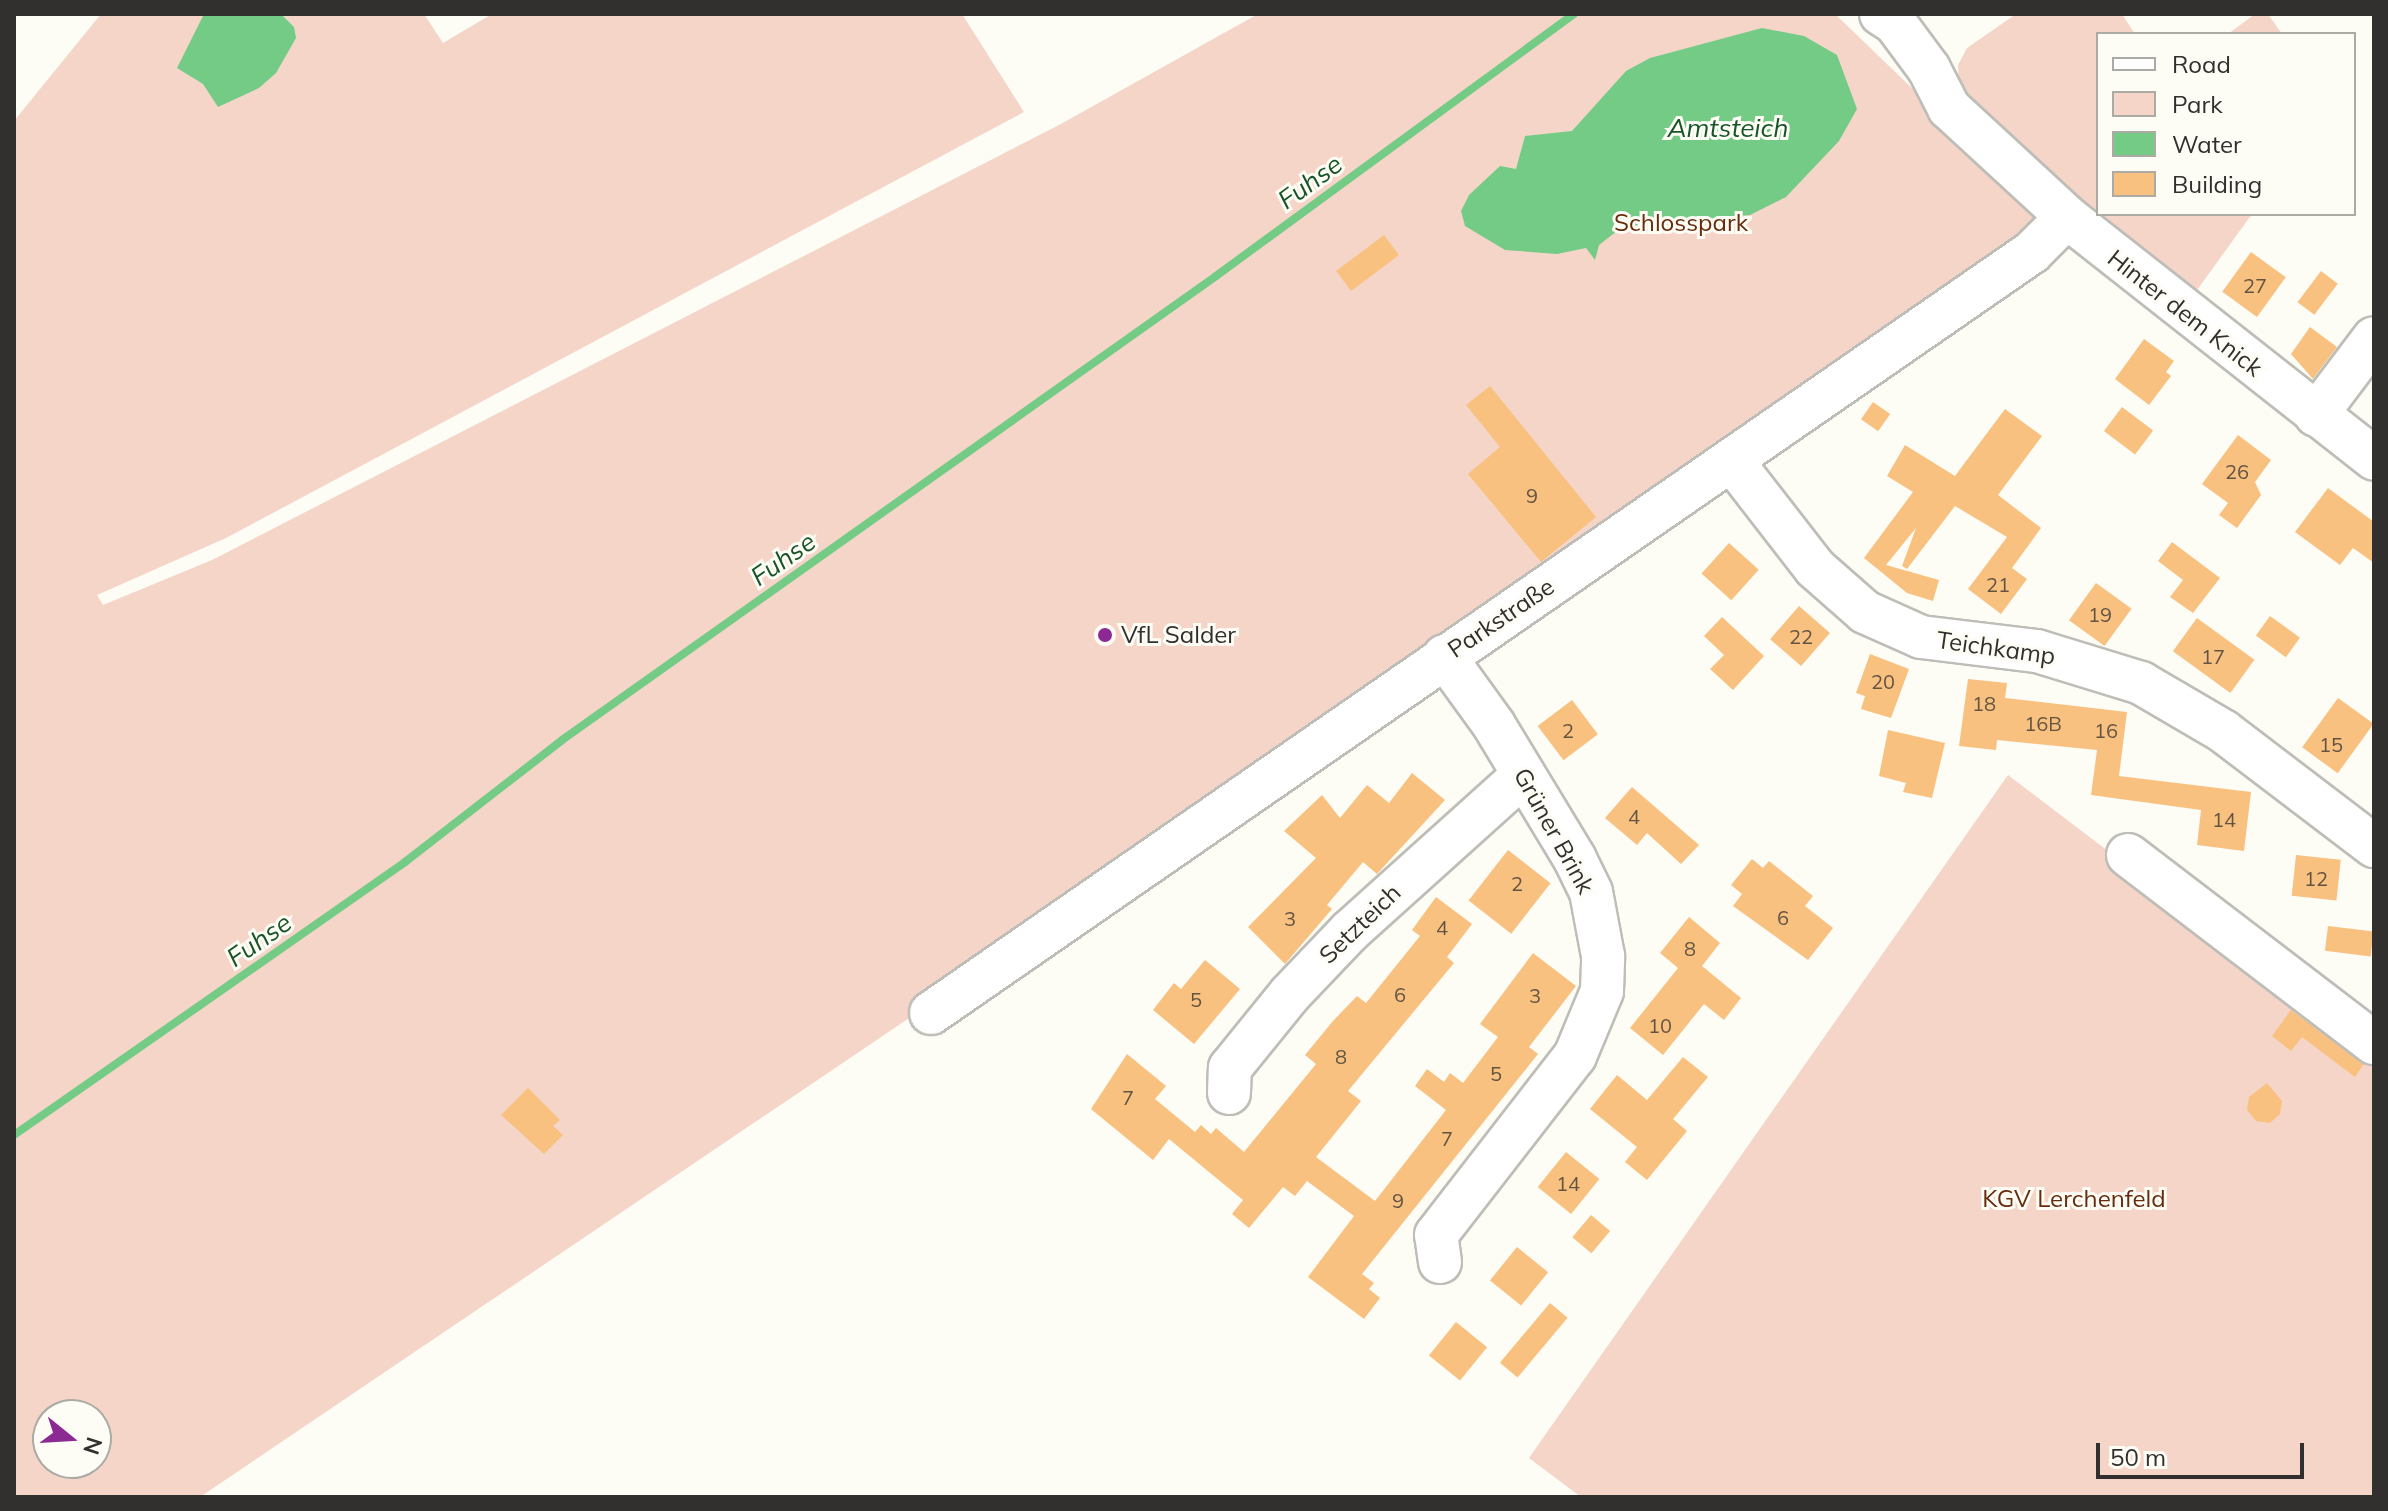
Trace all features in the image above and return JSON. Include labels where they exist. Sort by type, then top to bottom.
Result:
[{"type":"street","name":"Hinter dem Knick","points":[[1881,14],[1895,23],[1929,69],[1949,108],[2067,217],[2374,459]]},
{"type":"street","name":"Parkstraße","points":[[931,1013],[2032,252],[2067,217]]},
{"type":"street","points":[[2316,415],[2374,338]]},
{"type":"street","name":"Teichkamp","points":[[1732,461],[1815,568],[1865,612],[1921,637],[2037,651],[2141,683],[2223,731],[2374,846]]},
{"type":"street","name":"Grüner Brink","points":[[1440,1262],[1436,1235],[1575,1056],[1602,991],[1600,925],[1591,892],[1523,775],[1444,656]]},
{"type":"street","name":"Setzteich","points":[[1229,1093],[1230,1068],[1290,994],[1350,931],[1523,775]]},
{"type":"street","points":[[2128,855],[2374,1043]]},
{"type":"green space","name":"Schlosspark","points":[[101,14],[424,14],[443,43],[492,14],[962,14],[1024,112],[226,538],[97,595],[103,605],[212,560],[1059,125],[1258,14],[1835,14],[2017,189],[2034,215],[2031,231],[924,1008],[200,1497],[14,1497],[14,121]]},
{"type":"green space","points":[[2016,14],[2122,14],[2134,32],[2096,32],[2096,216],[2022,153],[1959,87],[1958,65],[1967,48]]},
{"type":"green space","points":[[2255,14],[2268,14],[2281,32],[2231,32]]},
{"type":"green space","points":[[2096,216],[2251,216],[2192,297]]},
{"type":"green space","name":"KGV Lerchenfeld","points":[[2008,775],[2374,1053],[2374,1497],[1581,1497],[1529,1458]]},
{"type":"water","points":[[204,14],[281,14],[294,27],[296,38],[276,73],[259,88],[218,107],[203,84],[177,68]]},
{"type":"water","name":"Amtsteich","points":[[1762,28],[1804,36],[1837,55],[1857,109],[1839,141],[1786,197],[1750,215],[1641,224],[1617,231],[1599,245],[1595,260],[1586,248],[1557,254],[1505,250],[1465,226],[1461,211],[1469,195],[1500,166],[1516,169],[1525,136],[1572,131],[1626,71],[1650,58]]},
{"type":"building","points":[[1384,235],[1399,255],[1351,291],[1336,271]]},
{"type":"building","points":[[2251,252],[2286,277],[2257,317],[2222,292]]},
{"type":"building","points":[[2321,271],[2338,284],[2314,315],[2298,302]]},
{"type":"building","points":[[2310,327],[2337,347],[2313,379],[2291,354]]},
{"type":"building","points":[[2144,339],[2174,361],[2166,372],[2171,376],[2149,405],[2115,379]]},
{"type":"building","points":[[1490,386],[1596,517],[1541,562],[1468,474],[1500,447],[1466,405]]},
{"type":"building","points":[[1873,402],[1890,414],[1878,431],[1861,419]]},
{"type":"building","points":[[2122,407],[2153,430],[2135,454],[2104,431]]},
{"type":"building","points":[[2005,409],[2042,436],[1998,495],[2041,528],[2012,568],[2027,579],[2001,614],[1968,589],[2007,537],[1955,506],[1907,569],[1902,566],[1916,528],[1886,565],[1939,580],[1933,601],[1907,593],[1864,558],[1913,492],[1887,476],[1905,445],[1955,476]]},
{"type":"building","points":[[2238,435],[2271,460],[2255,482],[2261,495],[2237,528],[2219,515],[2228,503],[2202,484]]},
{"type":"building","points":[[2328,488],[2374,522],[2374,563],[2353,548],[2340,565],[2295,532]]},
{"type":"building","points":[[2172,542],[2220,578],[2193,613],[2170,597],[2183,580],[2158,561]]},
{"type":"building","points":[[1729,543],[1759,570],[1731,600],[1702,573]]},
{"type":"building","points":[[2096,583],[2132,609],[2105,646],[2069,620]]},
{"type":"building","points":[[1799,606],[1830,633],[1801,666],[1770,639]]},
{"type":"building","points":[[2270,616],[2300,638],[2286,657],[2256,635]]},
{"type":"building","points":[[1722,617],[1764,656],[1733,690],[1710,669],[1724,655],[1704,636]]},
{"type":"building","points":[[2197,618],[2254,660],[2230,693],[2173,651]]},
{"type":"building","points":[[1870,654],[1909,669],[1891,718],[1861,709],[1865,696],[1856,693]]},
{"type":"building","points":[[1968,679],[2007,683],[2005,698],[2127,712],[2119,776],[2251,792],[2244,851],[2197,845],[2201,810],[2091,795],[2097,750],[1997,740],[1996,750],[1959,746]]},
{"type":"building","points":[[2338,698],[2374,724],[2338,773],[2302,747]]},
{"type":"building","points":[[1572,700],[1598,734],[1564,760],[1538,726]]},
{"type":"building","points":[[1888,730],[1945,743],[1932,798],[1903,792],[1906,783],[1879,776]]},
{"type":"building","points":[[1412,773],[1445,800],[1377,874],[1363,862],[1327,905],[1332,909],[1285,964],[1248,927],[1316,858],[1284,831],[1322,795],[1340,818],[1367,785],[1389,803]]},
{"type":"building","points":[[1632,787],[1699,845],[1681,864],[1647,833],[1637,845],[1605,818]]},
{"type":"building","points":[[1508,850],[1551,883],[1511,934],[1469,900]]},
{"type":"building","points":[[2296,855],[2341,860],[2336,900],[2292,896]]},
{"type":"building","points":[[1752,859],[1763,868],[1769,861],[1813,896],[1805,906],[1833,928],[1808,960],[1733,906],[1742,894],[1731,885]]},
{"type":"building","points":[[1436,897],[1472,924],[1447,957],[1454,963],[1348,1091],[1361,1101],[1316,1157],[1375,1201],[1446,1110],[1415,1086],[1427,1069],[1444,1082],[1450,1073],[1463,1083],[1498,1037],[1480,1024],[1533,953],[1576,986],[1529,1047],[1538,1054],[1362,1274],[1374,1283],[1369,1289],[1380,1298],[1364,1319],[1308,1277],[1354,1216],[1307,1181],[1295,1196],[1283,1187],[1249,1228],[1232,1214],[1243,1200],[1169,1139],[1153,1160],[1091,1109],[1127,1054],[1166,1086],[1155,1099],[1195,1132],[1201,1125],[1211,1134],[1216,1128],[1244,1152],[1316,1064],[1305,1055],[1357,996],[1366,1003],[1420,936],[1412,930]]},
{"type":"building","points":[[1689,917],[1720,943],[1702,966],[1741,998],[1724,1020],[1704,1004],[1663,1055],[1630,1028],[1678,968],[1660,953]]},
{"type":"building","points":[[2328,926],[2374,932],[2371,956],[2325,951]]},
{"type":"building","points":[[1205,960],[1240,989],[1194,1044],[1153,1010],[1174,983],[1181,989]]},
{"type":"building","points":[[2291,1010],[2364,1064],[2355,1077],[2302,1037],[2291,1051],[2272,1036]]},
{"type":"building","points":[[1683,1057],[1708,1077],[1673,1119],[1687,1131],[1647,1180],[1625,1162],[1637,1147],[1590,1109],[1617,1075],[1647,1100]]},
{"type":"building","points":[[2267,1083],[2282,1101],[2280,1114],[2270,1123],[2256,1121],[2247,1110],[2249,1097]]},
{"type":"building","points":[[528,1088],[560,1120],[553,1126],[563,1135],[544,1154],[501,1115]]},
{"type":"building","points":[[1566,1152],[1599,1179],[1571,1214],[1538,1187]]},
{"type":"building","points":[[1591,1215],[1610,1231],[1592,1253],[1572,1237]]},
{"type":"building","points":[[1517,1247],[1548,1272],[1521,1306],[1490,1280]]},
{"type":"building","points":[[1550,1303],[1568,1318],[1517,1378],[1500,1363]]},
{"type":"building","points":[[1456,1322],[1487,1347],[1460,1381],[1429,1355]]},
{"type":"waterway","name":"Fuhse","points":[[14,1135],[405,862],[562,740],[1216,276],[1574,14]]},
{"type":"place","name":"VfL Salder","points":[[1105,635]]}]
